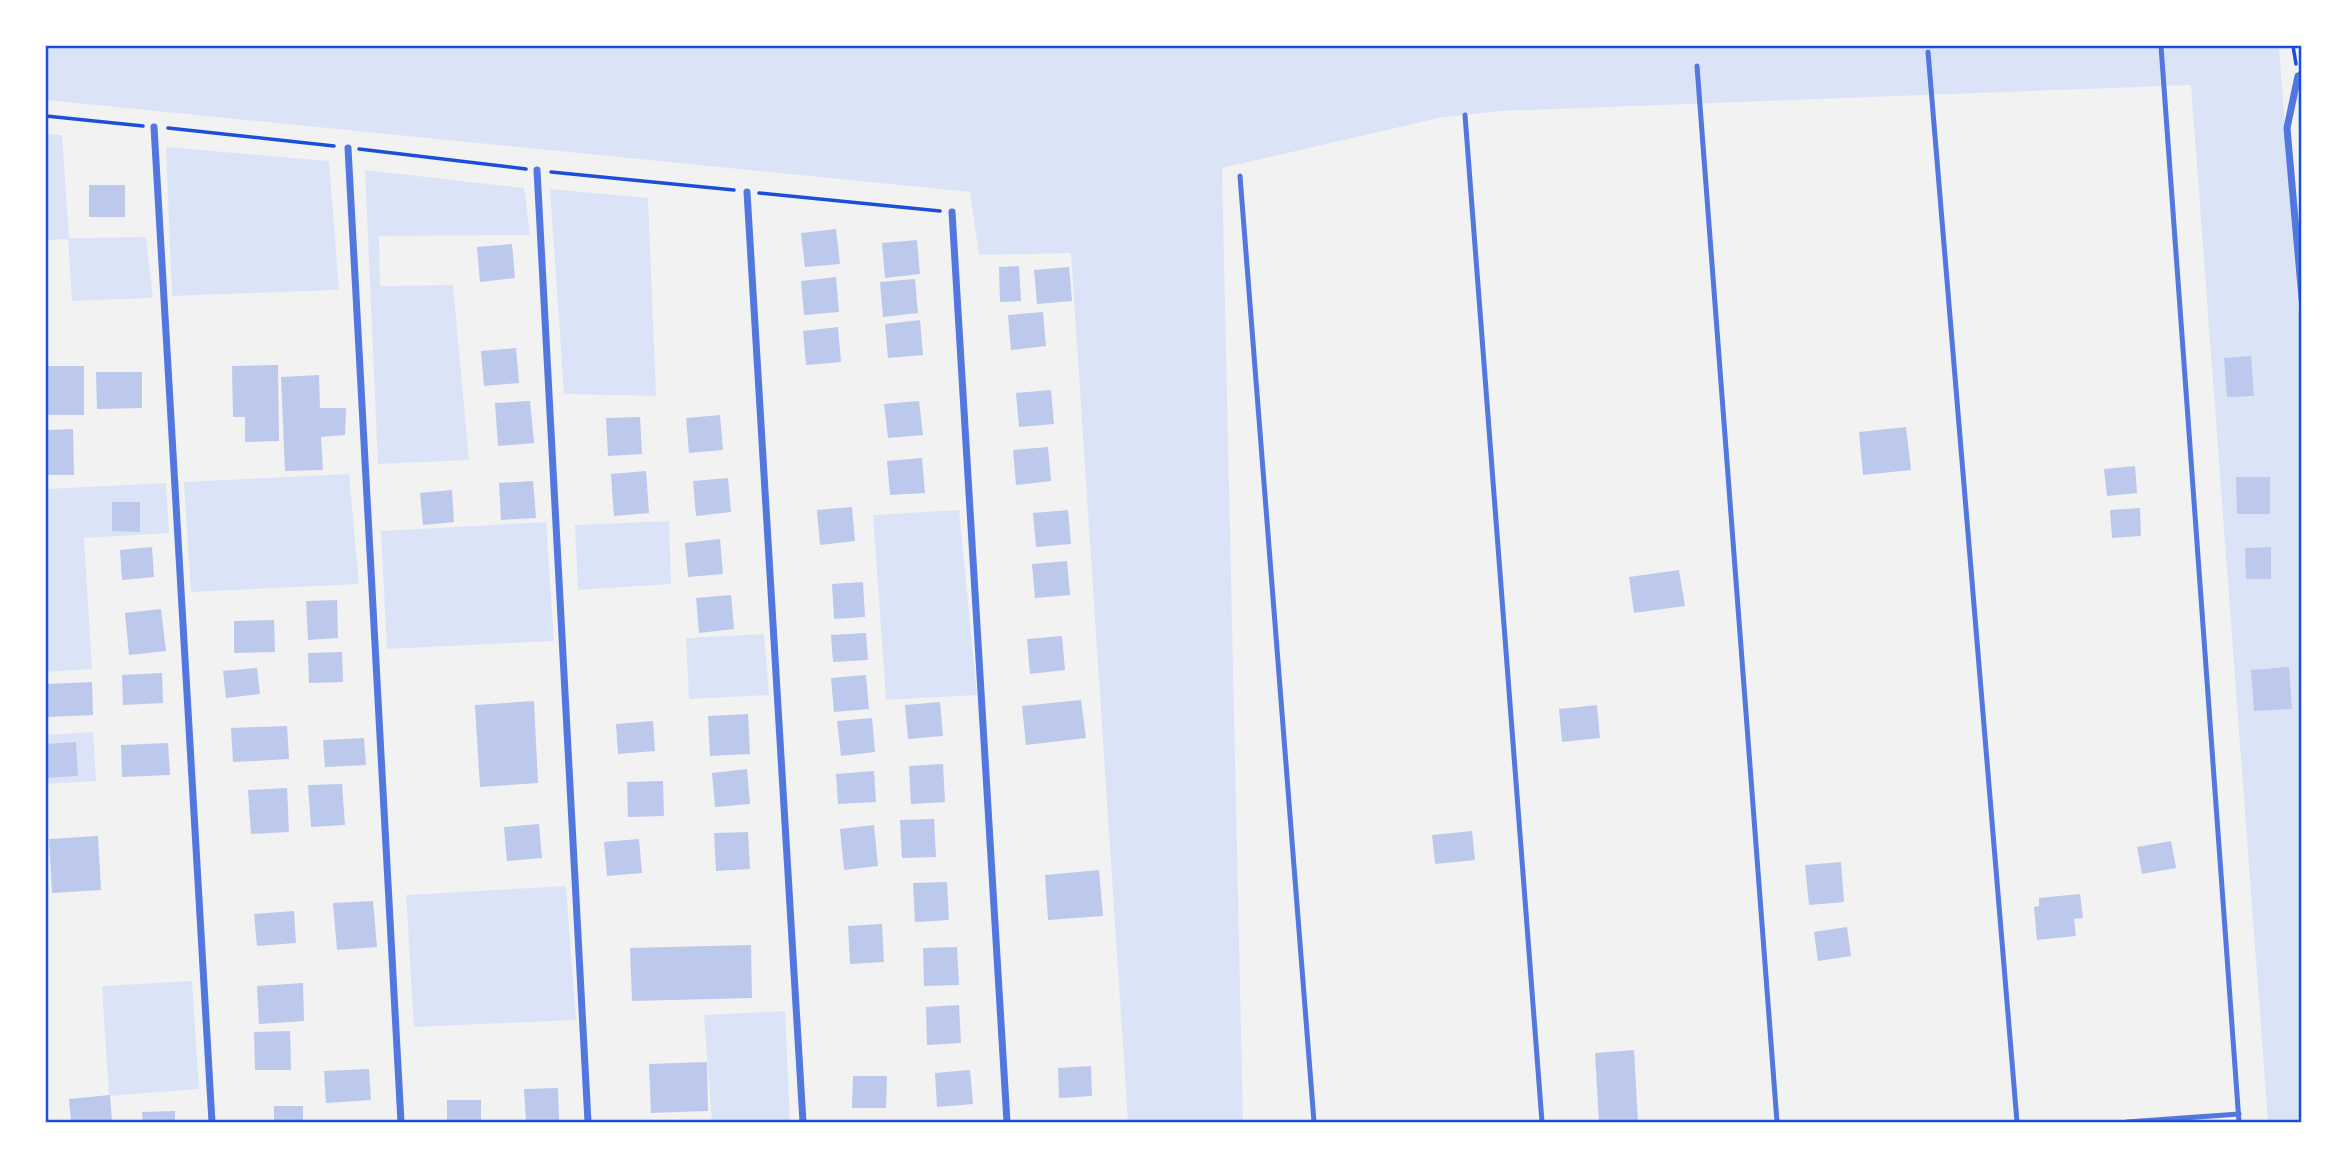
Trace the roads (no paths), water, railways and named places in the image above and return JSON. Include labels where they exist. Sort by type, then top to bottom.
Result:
[{"type":"street","points":[[2300,76],[2287,128],[2301,299]]},
{"type":"street","points":[[154,127],[212,1122]]},
{"type":"street","points":[[348,148],[401,1122]]},
{"type":"street","points":[[537,170],[589,1122]]},
{"type":"street","points":[[747,191],[803,1122]]},
{"type":"street","points":[[952,212],[1007,1122]]},
{"type":"lane","points":[[2161,46],[2239,1122]]},
{"type":"lane","points":[[1928,52],[2017,1122]]},
{"type":"lane","points":[[1698,66],[1777,1122]]},
{"type":"lane","points":[[1465,115],[1542,1122]]},
{"type":"lane","points":[[1240,176],[1314,1122]]},
{"type":"lane","points":[[2127,1122],[2239,1114]]}]
